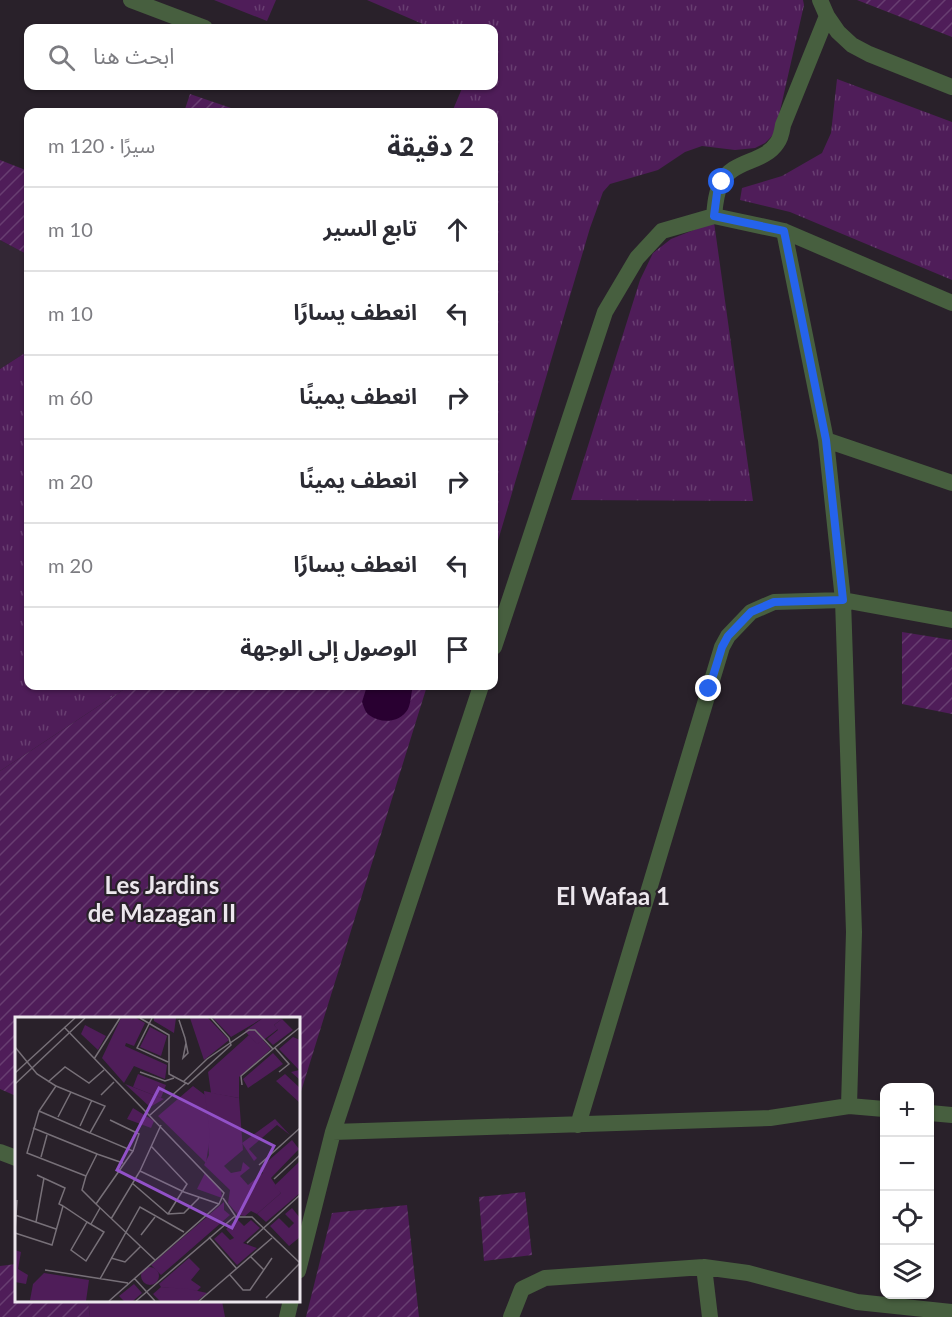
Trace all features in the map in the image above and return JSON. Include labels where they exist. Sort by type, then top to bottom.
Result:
[{"type":"street","points":[[131,0],[194,24]]},
{"type":"street","points":[[820,0],[838,32],[852,45],[952,87]]},
{"type":"street","points":[[714,216],[717,193],[729,172],[739,164],[767,154],[778,142],[827,16]]},
{"type":"street","points":[[498,635],[605,312],[637,258],[662,231],[714,216],[784,231],[952,303]]},
{"type":"street","points":[[784,231],[826,440],[843,600],[854,932],[849,1106]]},
{"type":"street","points":[[826,440],[952,483]]},
{"type":"street","points":[[578,1125],[722,647],[728,636],[751,612],[774,602],[843,600],[952,620]]},
{"type":"street","points":[[300,1263],[333,1132],[480,690]]},
{"type":"street","points":[[333,1132],[770,1118],[849,1106],[880,1109]]},
{"type":"street","points":[[934,1113],[952,1115]]},
{"type":"street","points":[[0,1152],[15,1158]]},
{"type":"street","points":[[704,1267],[710,1317]]},
{"type":"street","points":[[511,1317],[522,1290],[545,1278],[704,1267],[748,1273],[859,1310],[952,1312]]},
{"type":"street","points":[[287,1317],[291,1302]]},
{"type":"shaded area","points":[[0,240],[24,253],[24,354],[0,369]]},
{"type":"shaded area","points":[[366,690],[412,690],[410,704],[405,714],[390,721],[379,720],[369,715],[362,702]]},
{"type":"green space","points":[[214,0],[276,0],[267,21]]},
{"type":"green space","points":[[367,0],[803,0],[804,5],[775,133],[765,143],[755,148],[735,150],[702,146],[685,152],[658,170],[610,184],[603,192],[590,228],[498,541],[498,108],[454,108],[461,90],[498,90],[498,24],[423,24]]},
{"type":"green space","points":[[857,0],[952,0],[952,37]]},
{"type":"green space","points":[[837,79],[952,122],[952,280],[790,212],[740,200],[742,188],[782,176],[822,153],[831,133]]},
{"type":"green space","points":[[190,94],[231,108],[185,108]]},
{"type":"green space","points":[[0,160],[24,169],[24,253],[0,240]]},
{"type":"green space","points":[[714,222],[753,501],[571,500],[640,280],[653,253],[671,239]]},
{"type":"green space","points":[[24,354],[24,690],[123,690],[0,771],[0,369]]},
{"type":"green space","points":[[902,632],[952,640],[952,714],[902,704]]},
{"type":"green space","points":[[123,690],[426,690],[300,1095],[300,1017],[15,1017],[15,1096],[0,1089],[0,771]]},
{"type":"green space","points":[[525,1192],[532,1255],[484,1261],[479,1197]]},
{"type":"green space","points":[[407,1205],[419,1317],[306,1317],[332,1213]]},
{"type":"green space","points":[[15,1264],[15,1302],[88,1302],[90,1317],[0,1317],[0,1266]]},
{"type":"green space","points":[[88,1302],[222,1302],[225,1317],[90,1317]]},
{"type":"district","name":"El Wafaa 1","points":[[613,895]]},
{"type":"district","name":"Les Jardins de Mazagan II","points":[[162,898]]},
{"type":"route","points":[[709,689],[722,647],[728,636],[751,612],[774,602],[843,600],[826,440],[784,231],[714,216],[717,193],[722,182]]}]
